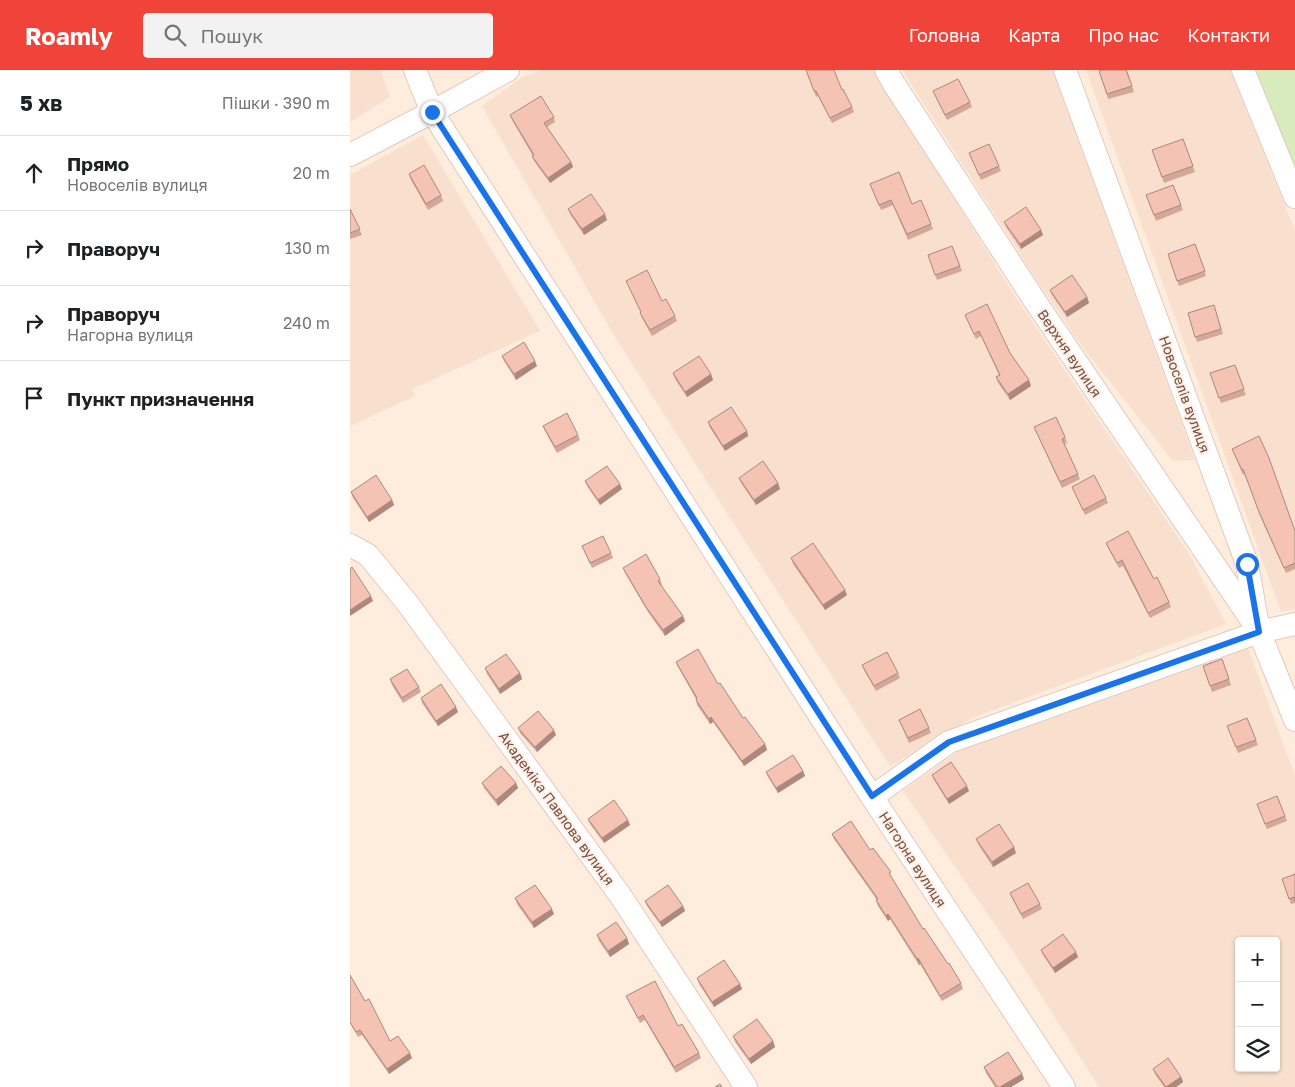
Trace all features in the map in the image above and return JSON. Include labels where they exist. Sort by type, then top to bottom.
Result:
[{"type":"street","name":"Нагорна вулиця","points":[[415,70],[432,112],[872,796],[1064,1087]]},
{"type":"street","points":[[350,155],[508,70]]},
{"type":"street","name":"Верхня вулиця","points":[[886,70],[1037,304],[1259,632]]},
{"type":"street","name":"Новоселів вулиця","points":[[1065,70],[1247,564],[1259,632],[1295,720]]},
{"type":"street","points":[[1243,70],[1295,197]]},
{"type":"street","name":"Академіка Павлова вулиця","points":[[350,545],[368,555],[408,604],[620,895],[746,1087]]},
{"type":"street","points":[[872,796],[949,742],[1259,632],[1295,624]]},
{"type":"shaded area","points":[[350,70],[381,70],[390,97],[350,122]]},
{"type":"shaded area","points":[[541,70],[874,70],[1014,295],[1188,552],[1226,624],[974,717],[890,766],[612,332],[482,106],[523,77]]},
{"type":"shaded area","points":[[902,70],[1052,70],[1195,460],[1173,461],[1084,349],[1040,285]]},
{"type":"shaded area","points":[[1086,70],[1230,70],[1295,231],[1295,609],[1281,612]]},
{"type":"shaded area","points":[[423,135],[540,331],[412,389],[415,396],[350,426],[350,175]]},
{"type":"shaded area","points":[[1248,648],[1295,776],[1295,1087],[1099,1087],[1015,954],[903,791],[957,752]]},
{"type":"green space","points":[[1255,70],[1295,70],[1295,172]]},
{"type":"building","points":[[806,70],[834,70],[842,90],[852,107],[830,118],[816,91],[814,91]]},
{"type":"building","points":[[1126,70],[1132,86],[1107,94],[1099,71]]},
{"type":"building","points":[[958,79],[970,102],[945,115],[933,91]]},
{"type":"building","points":[[541,96],[554,117],[544,123],[571,162],[548,178],[532,156],[534,155],[510,115]]},
{"type":"building","points":[[1183,139],[1193,166],[1162,177],[1152,150]]},
{"type":"building","points":[[989,144],[999,166],[979,175],[969,153]]},
{"type":"building","points":[[424,165],[441,195],[426,204],[409,174]]},
{"type":"building","points":[[899,172],[912,204],[921,200],[931,224],[907,234],[891,200],[879,205],[870,184]]},
{"type":"building","points":[[1173,185],[1181,205],[1154,215],[1146,195]]},
{"type":"building","points":[[591,194],[605,214],[582,229],[568,209]]},
{"type":"building","points":[[1026,207],[1041,230],[1020,244],[1004,222]]},
{"type":"building","points":[[350,209],[360,229],[350,233]]},
{"type":"building","points":[[1195,244],[1205,271],[1177,281],[1168,254]]},
{"type":"building","points":[[952,246],[960,266],[935,275],[928,255]]},
{"type":"building","points":[[647,270],[662,301],[666,299],[675,316],[650,330],[640,313],[626,281]]},
{"type":"building","points":[[1072,275],[1087,297],[1065,312],[1050,290]]},
{"type":"building","points":[[987,304],[1010,353],[1029,380],[1008,394],[996,377],[1000,375],[979,331],[974,334],[965,315]]},
{"type":"building","points":[[1214,305],[1221,329],[1195,337],[1188,313]]},
{"type":"building","points":[[524,342],[535,361],[514,374],[502,356]]},
{"type":"building","points":[[699,356],[711,374],[685,392],[673,373]]},
{"type":"building","points":[[1235,365],[1244,389],[1219,398],[1210,373]]},
{"type":"building","points":[[731,407],[747,431],[723,446],[708,422]]},
{"type":"building","points":[[567,413],[578,435],[555,447],[543,426]]},
{"type":"building","points":[[1056,417],[1065,437],[1062,439],[1078,474],[1060,482],[1034,427]]},
{"type":"building","points":[[1259,436],[1269,458],[1295,531],[1295,563],[1284,568],[1259,512],[1243,469],[1232,449]]},
{"type":"building","points":[[763,461],[778,483],[754,500],[739,478]]},
{"type":"building","points":[[607,466],[620,484],[598,500],[585,481]]},
{"type":"building","points":[[376,475],[392,500],[367,517],[351,492]]},
{"type":"building","points":[[1094,475],[1106,498],[1083,510],[1072,487]]},
{"type":"building","points":[[1128,531],[1154,579],[1157,577],[1169,602],[1148,613],[1122,560],[1117,563],[1106,543]]},
{"type":"building","points":[[603,536],[611,553],[590,563],[582,546]]},
{"type":"building","points":[[813,543],[845,590],[823,605],[791,558]]},
{"type":"building","points":[[646,554],[660,579],[658,581],[683,616],[663,630],[646,607],[623,568]]},
{"type":"building","points":[[352,567],[371,596],[350,610],[350,569]]},
{"type":"building","points":[[698,649],[718,684],[720,683],[743,718],[745,717],[765,744],[742,761],[711,717],[709,719],[696,700],[697,698],[676,662]]},
{"type":"building","points":[[887,652],[898,673],[874,686],[862,665]]},
{"type":"building","points":[[506,654],[520,673],[499,689],[485,668]]},
{"type":"building","points":[[1222,659],[1229,679],[1210,686],[1203,666]]},
{"type":"building","points":[[407,669],[419,687],[402,698],[390,679]]},
{"type":"building","points":[[441,684],[456,707],[436,721],[421,698]]},
{"type":"building","points":[[920,709],[929,728],[908,738],[899,720]]},
{"type":"building","points":[[538,711],[554,730],[535,747],[518,728]]},
{"type":"building","points":[[1247,718],[1256,740],[1236,747],[1227,726]]},
{"type":"building","points":[[793,755],[803,771],[776,788],[766,772]]},
{"type":"building","points":[[951,762],[967,786],[947,799],[932,775]]},
{"type":"building","points":[[501,766],[516,783],[496,800],[482,783]]},
{"type":"building","points":[[1277,796],[1285,816],[1265,824],[1257,804]]},
{"type":"building","points":[[614,800],[628,820],[602,838],[588,819]]},
{"type":"building","points":[[851,821],[870,850],[873,848],[891,872],[889,873],[923,929],[949,963],[961,983],[940,996],[918,958],[888,914],[886,916],[876,900],[878,899],[832,834]]},
{"type":"building","points":[[999,824],[1014,847],[992,862],[976,839]]},
{"type":"building","points":[[1295,874],[1295,901],[1294,897],[1289,899],[1282,879]]},
{"type":"building","points":[[1028,883],[1040,904],[1021,914],[1010,893]]},
{"type":"building","points":[[535,885],[552,909],[532,922],[515,898]]},
{"type":"building","points":[[668,885],[683,906],[660,922],[645,901]]},
{"type":"building","points":[[616,922],[627,938],[608,951],[597,935]]},
{"type":"building","points":[[1063,934],[1076,952],[1053,968],[1041,950]]},
{"type":"building","points":[[724,960],[740,984],[712,1002],[697,978]]},
{"type":"building","points":[[350,975],[365,1001],[369,999],[390,1041],[398,1036],[410,1053],[387,1069],[360,1030],[356,1032],[350,1022]]},
{"type":"building","points":[[655,981],[678,1026],[682,1024],[699,1053],[674,1067],[643,1015],[638,1018],[626,996]]},
{"type":"building","points":[[757,1019],[773,1041],[749,1059],[733,1036]]},
{"type":"building","points":[[1008,1052],[1022,1074],[997,1087],[984,1067]]},
{"type":"building","points":[[1168,1058],[1181,1077],[1166,1087],[1153,1069]]},
{"type":"route","points":[[432,112],[872,796],[949,742],[1259,632],[1247,564]]}]
